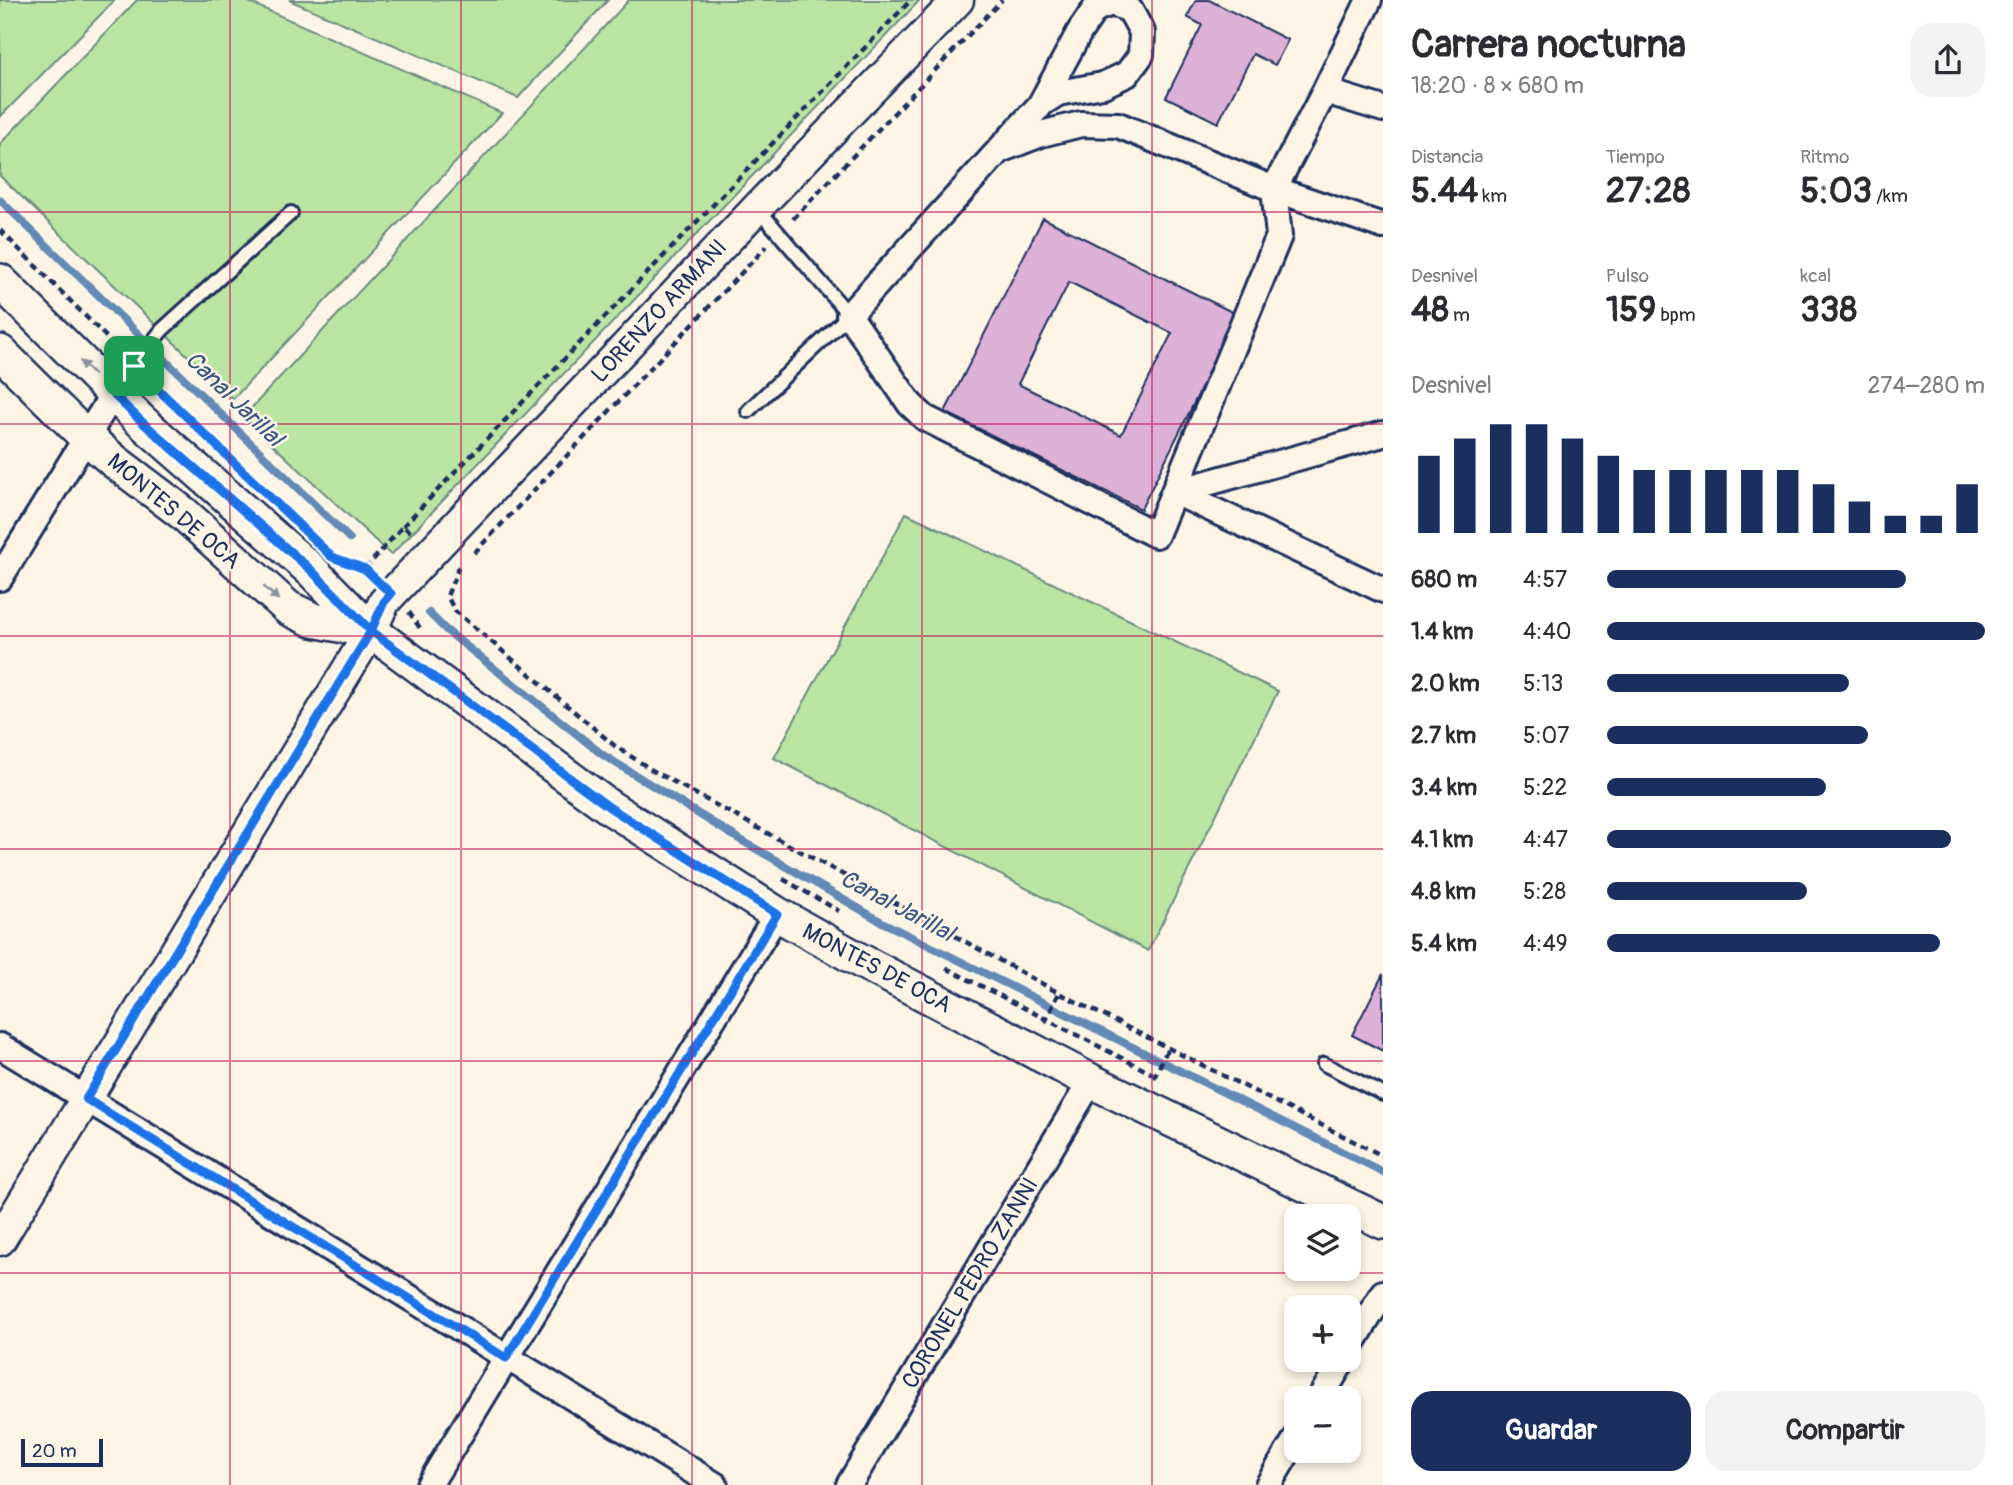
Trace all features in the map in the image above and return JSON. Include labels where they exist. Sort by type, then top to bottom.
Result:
[{"type":"main road","name":"MONTES DE OCA","points":[[0,281],[141,421],[311,570],[371,631],[609,807],[777,914],[861,961],[1091,1081],[1383,1222]]},
{"type":"main road","name":"MONTES DE OCA","points":[[0,352],[86,437],[184,514],[288,608],[313,620],[371,631]]},
{"type":"street","name":"LORENZO ARMANI","points":[[0,1240],[371,631],[384,602],[958,0]]},
{"type":"street","points":[[1038,107],[1058,93],[1103,85],[1127,74],[1141,55],[1142,32],[1130,10],[1112,3],[1095,9],[1038,107],[849,315],[911,404],[925,418],[1156,535],[1279,236],[1274,189],[1369,0]]},
{"type":"street","points":[[1325,91],[1383,109]]},
{"type":"street","points":[[1000,150],[1041,134],[1081,124],[1118,125],[1274,189],[1383,226]]},
{"type":"street","points":[[0,578],[113,394]]},
{"type":"street","points":[[1175,492],[1383,434]]},
{"type":"street","points":[[1175,492],[1383,590]]},
{"type":"street","points":[[429,1485],[777,914]]},
{"type":"street","points":[[0,1046],[715,1485]]},
{"type":"street","name":"CORONEL PEDRO ZANNI","points":[[849,1485],[1091,1081]]},
{"type":"street","points":[[1361,1329],[1383,1293]]},
{"type":"street","points":[[1268,1485],[1284,1459]]},
{"type":"lane","points":[[748,411],[849,315],[757,208]]},
{"type":"lane","points":[[113,394],[159,334],[290,213]]},
{"type":"lane","points":[[1324,1064],[1383,1094]]},
{"type":"path","points":[[365,569],[403,526],[911,0]]},
{"type":"path","points":[[468,559],[1002,0]]},
{"type":"path","points":[[0,230],[138,360],[191,421]]},
{"type":"path","points":[[403,526],[458,569],[447,596],[455,611],[615,746],[652,770],[1059,993],[1167,1050],[1383,1156]]},
{"type":"path","points":[[343,561],[365,569],[415,617],[425,635]]},
{"type":"path","points":[[777,875],[845,914]]},
{"type":"path","points":[[940,965],[1167,1081]]},
{"type":"path","points":[[1049,1013],[1059,993]]},
{"type":"path","points":[[1158,1068],[1167,1050]]},
{"type":"green space","points":[[0,0],[115,0],[0,117]]},
{"type":"green space","points":[[137,0],[244,0],[502,113],[233,399],[0,176],[0,144]]},
{"type":"green space","points":[[289,0],[608,0],[518,98]]},
{"type":"green space","points":[[629,0],[920,0],[391,555],[243,417]]},
{"type":"green space","points":[[906,513],[1278,691],[1148,951],[774,758]]},
{"type":"building","points":[[1196,0],[1209,0],[1288,40],[1275,65],[1253,54],[1218,123],[1166,97],[1202,25],[1187,17]]},
{"type":"building","points":[[1043,218],[1238,315],[1141,509],[945,412]],"holes":[[[1069,282],[1172,333],[1121,435],[1018,384]]]},
{"type":"building","points":[[1383,974],[1383,1051],[1352,1035]]},
{"type":"waterway","name":"Canal Jarillal","points":[[0,200],[350,539]]},
{"type":"waterway","name":"Canal Jarillal","points":[[429,613],[446,630],[603,755],[739,839],[882,922],[1383,1172]]},
{"type":"route","points":[[134,366],[113,394],[311,570],[371,631],[86,1099],[506,1358],[777,914],[609,807],[371,631],[384,602],[391,594],[365,569],[332,557],[134,366]]}]
